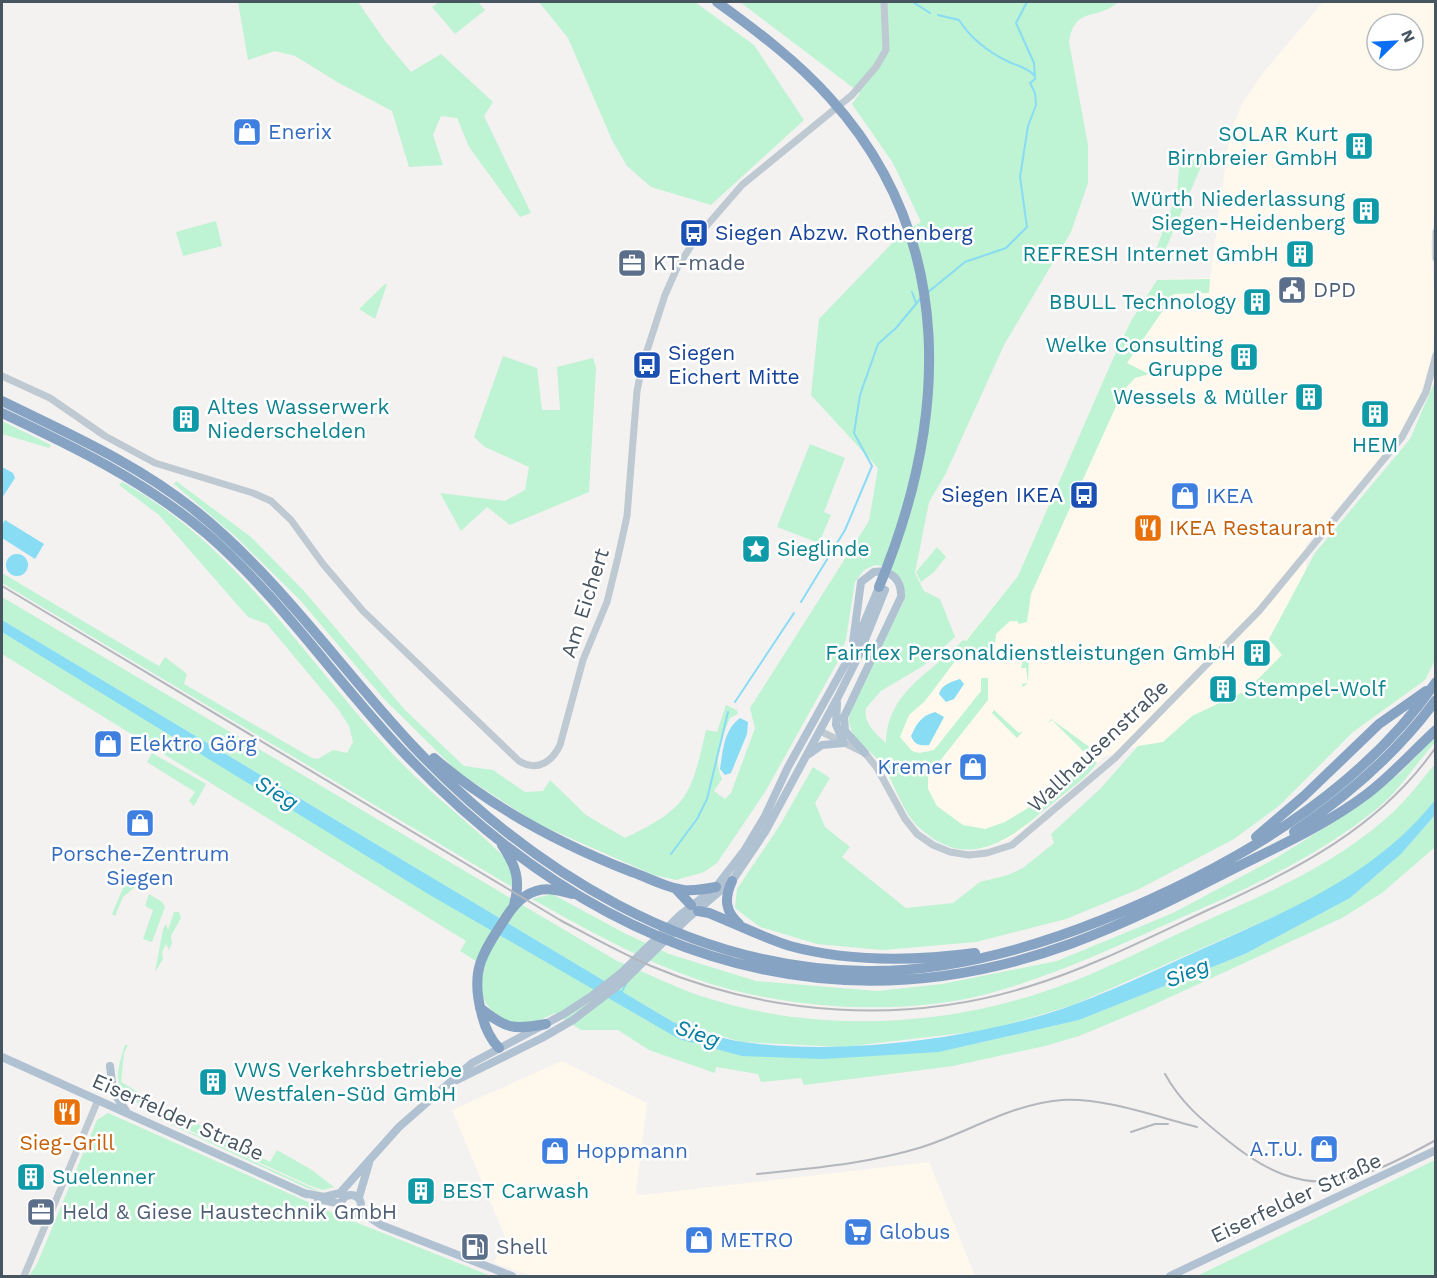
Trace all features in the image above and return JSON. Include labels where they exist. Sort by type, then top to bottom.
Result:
[{"type":"highway","points":[[717,2],[806,68]]},
{"type":"highway","points":[[728,2],[806,68],[843,113],[885,177],[915,249],[927,305],[931,367],[926,430],[908,505],[882,588]]},
{"type":"highway","points":[[2,401],[115,457],[198,513],[271,582],[377,706],[456,788],[529,847],[619,905],[690,939],[770,962],[814,969],[870,971],[945,965],[1040,942],[1146,901],[1236,855],[1307,810],[1359,768],[1407,719],[1436,684]]},
{"type":"highway","points":[[2,413],[86,453],[133,480],[212,538],[264,590],[409,758],[497,837],[583,897],[661,938],[739,966],[814,979],[896,982],[974,971],[1043,953],[1123,924],[1329,819],[1383,781],[1436,729]]},
{"type":"highway","points":[[1236,855],[1297,803],[1379,724],[1407,702],[1436,684]]},
{"type":"highway","points":[[1230,871],[1294,832],[1344,795],[1398,744],[1436,700]]},
{"type":"highway","points":[[377,706],[444,766],[511,814],[592,855],[676,888],[696,890],[716,887]]},
{"type":"highway","points":[[497,837],[515,867],[522,893],[481,958],[475,990],[480,1008],[496,1033],[501,1052]]},
{"type":"highway","points":[[732,881],[726,903],[730,914],[741,927]]},
{"type":"highway","points":[[676,888],[695,908],[778,942],[808,950],[878,957],[956,956],[1040,942]]},
{"type":"highway","points":[[522,893],[553,889],[583,897]]},
{"type":"highway","points":[[480,1008],[506,1027],[526,1028],[546,1024]]},
{"type":"main road","points":[[852,654],[861,582],[874,572],[890,574],[901,586],[902,597],[844,717],[845,731],[865,753]]},
{"type":"main road","points":[[695,908],[716,887],[744,851],[765,816],[788,767],[852,654],[882,588]]},
{"type":"main road","points":[[501,1052],[564,1014],[620,974],[695,908],[732,881],[765,832],[838,697],[859,655],[882,588]]},
{"type":"main road","points":[[804,759],[822,745],[844,743],[836,725],[838,697]]},
{"type":"main road","points":[[811,726],[820,731]]},
{"type":"main road","points":[[303,1193],[336,1196],[415,1112],[472,1063],[542,1038],[573,1020],[624,981],[683,918]]},
{"type":"main road","name":"Eiserfelder Straße","points":[[2,1057],[303,1193],[326,1202],[341,1204],[344,1212],[349,1215],[360,1211],[381,1225],[512,1276]]},
{"type":"main road","points":[[110,1066],[113,1091],[128,1114]]},
{"type":"main road","name":"Eiserfelder Straße","points":[[1170,1276],[1436,1150]]},
{"type":"main road","points":[[355,1196],[371,1160]]},
{"type":"main road","points":[[341,1204],[343,1198],[355,1196]]},
{"type":"main road","points":[[355,1196],[362,1202],[360,1211]]},
{"type":"street","name":"Am Eichert","points":[[2,376],[50,398],[111,440],[167,468],[254,493],[270,501],[291,520],[323,564],[363,611],[511,755],[530,766],[548,762],[560,745],[583,660],[610,592],[627,516],[637,391],[642,366],[665,295],[677,268],[711,219],[742,185],[852,95],[886,50],[884,2]]},
{"type":"street","points":[[1436,232],[1436,258]]},
{"type":"street","name":"Wallhausenstraße","points":[[820,731],[865,753],[877,768],[904,819],[917,834],[933,845],[950,852],[978,855],[996,851],[1020,840],[1115,758],[1266,602],[1402,437],[1426,392],[1436,356]]},
{"type":"street","points":[[24,1276],[98,1100]]},
{"type":"shaded area","points":[[1323,2],[1435,2],[1436,198],[1431,245],[1436,320],[1431,361],[1417,403],[1401,433],[1306,545],[1306,574],[1269,638],[1282,655],[1247,690],[1193,716],[1163,742],[1138,746],[1104,757],[1021,831],[1007,840],[981,849],[965,849],[942,843],[913,821],[877,758],[924,691],[1018,576],[1112,361],[1131,321],[1157,280],[1210,278],[1230,132],[1243,102],[1263,73]]},
{"type":"shaded area","points":[[562,1061],[647,1103],[636,1193],[641,1195],[929,1162],[975,1276],[532,1276],[494,1263],[505,1237],[452,1110]]},
{"type":"green space","points":[[238,2],[358,2],[385,41],[411,72],[441,54],[493,102],[484,116],[531,213],[520,217],[469,147],[457,118],[441,116],[433,135],[443,165],[409,167],[392,111],[295,56],[275,51],[248,60]]},
{"type":"green space","points":[[439,2],[478,2],[485,10],[455,34],[432,7]]},
{"type":"green space","points":[[539,2],[695,2],[754,45],[804,120],[711,205],[651,187],[627,166],[612,140],[568,38]]},
{"type":"green space","points":[[740,2],[1118,2],[1110,8],[1082,18],[1072,30],[1069,42],[1088,145],[1088,183],[1071,232],[1004,345],[945,475],[929,502],[915,573],[924,591],[940,599],[955,637],[923,666],[881,691],[866,708],[868,723],[886,743],[888,725],[902,697],[924,674],[963,640],[966,641],[1018,576],[1112,361],[1131,321],[1157,280],[1210,279],[1209,293],[1174,294],[1127,363],[1149,374],[1135,378],[1123,391],[1031,594],[1027,622],[1019,624],[1017,621],[1010,621],[996,634],[994,657],[978,658],[965,648],[925,701],[909,715],[900,737],[912,751],[919,753],[934,750],[981,691],[981,678],[988,678],[988,700],[928,778],[928,789],[937,806],[963,825],[985,829],[1005,822],[1028,808],[1088,756],[1052,720],[1048,723],[1051,719],[1095,751],[1093,758],[1097,763],[1093,769],[1023,827],[991,845],[974,849],[957,849],[939,842],[914,823],[883,767],[853,734],[850,726],[851,708],[904,601],[903,582],[889,567],[875,565],[864,570],[855,582],[846,639],[837,663],[765,792],[717,863],[704,872],[676,880],[654,875],[536,823],[458,772],[384,699],[300,600],[236,537],[174,484],[176,481],[251,537],[305,592],[405,710],[464,766],[493,770],[525,792],[543,791],[550,780],[586,815],[625,838],[662,818],[684,798],[696,770],[706,730],[717,732],[726,705],[737,710],[738,714],[730,718],[721,740],[718,756],[722,779],[714,791],[725,799],[731,793],[755,728],[750,708],[869,521],[878,468],[811,395],[819,319],[900,235],[921,222],[893,163],[852,104],[860,93]]},
{"type":"green space","points":[[1180,158],[1203,162],[1160,262],[1153,258],[1177,193]]},
{"type":"green space","points":[[216,221],[222,246],[183,256],[176,232]]},
{"type":"green space","points":[[387,284],[375,319],[359,309]]},
{"type":"green space","points":[[503,356],[537,368],[542,410],[560,410],[557,367],[593,358],[596,368],[589,492],[510,525],[487,507],[461,531],[440,493],[505,501],[525,490],[529,467],[485,447],[474,437]]},
{"type":"green space","points":[[1435,381],[1435,660],[1425,680],[1353,732],[1280,805],[1234,839],[1139,889],[1066,919],[976,942],[883,950],[817,944],[760,927],[735,908],[737,889],[780,825],[813,767],[830,778],[815,803],[825,827],[850,847],[842,857],[906,908],[953,903],[980,882],[1008,875],[1023,868],[1054,843],[1051,834],[1100,789],[1138,746],[1163,742],[1192,716],[1247,690],[1282,655],[1269,639],[1315,553],[1410,439]]},
{"type":"green space","points":[[2,421],[51,445],[49,448],[2,434]]},
{"type":"green space","points":[[810,444],[845,458],[824,512],[831,515],[819,543],[777,527]]},
{"type":"green space","points":[[122,482],[162,507],[233,569],[266,604],[388,749],[416,778],[505,858],[512,875],[512,887],[2,583],[2,573],[159,666],[165,657],[187,674],[184,684],[312,758],[318,759],[333,750],[347,753],[353,742],[349,726],[338,709],[267,624],[248,617],[159,515],[119,485]]},
{"type":"green space","points":[[937,547],[946,557],[934,572],[921,582],[916,572]]},
{"type":"green space","points":[[2,597],[617,961],[701,996],[747,1009],[794,1017],[841,1021],[889,1021],[936,1017],[1029,996],[1074,981],[1263,895],[1337,855],[1390,815],[1435,764],[1435,800],[1423,816],[1376,860],[1305,903],[1073,1005],[989,1030],[843,1047],[742,1042],[673,1022],[2,620]]},
{"type":"green space","points":[[2,632],[648,1021],[742,1056],[939,1052],[1079,1020],[1245,954],[1350,898],[1401,854],[1435,815],[1435,843],[1434,848],[1382,893],[1342,918],[1144,1009],[1079,1036],[1045,1046],[953,1066],[804,1085],[801,1078],[761,1082],[758,1074],[716,1067],[715,1073],[649,1050],[618,1030],[581,1030],[555,1013],[525,1024],[513,1024],[507,1021],[486,1003],[481,983],[485,967],[460,951],[466,941],[2,654]]},
{"type":"green space","points":[[1018,646],[1029,659],[1028,683],[1026,668],[1021,668],[1023,660]]},
{"type":"green space","points":[[994,710],[1019,733],[1023,731],[1017,738],[992,713]]},
{"type":"green space","points":[[1435,737],[1435,742],[1387,800],[1355,825],[1305,858],[1224,899],[1079,962],[1034,980],[953,1001],[917,1006],[842,1006],[768,998],[732,990],[656,963],[593,933],[532,899],[552,894],[626,934],[669,954],[756,981],[877,991],[942,984],[1057,961],[1173,913],[1276,858],[1358,807],[1401,772]]},
{"type":"green space","points":[[152,753],[206,784],[194,806],[189,801],[195,792],[147,762]]},
{"type":"green space","points":[[126,881],[136,886],[123,897],[115,916],[112,914]]},
{"type":"green space","points":[[149,894],[162,902],[165,907],[152,942],[143,939],[153,910],[145,906]]},
{"type":"green space","points":[[174,912],[179,912],[181,918],[171,936],[172,943],[169,950],[166,944],[162,952],[163,959],[155,972],[163,929],[166,924],[168,930]]},
{"type":"green space","points":[[125,1045],[128,1045],[124,1053],[121,1082],[138,1092],[135,1098],[138,1099],[142,1094],[193,1126],[196,1123],[270,1162],[277,1150],[312,1170],[334,1187],[323,1190],[311,1186],[178,1125],[131,1099],[121,1090],[118,1080]]},
{"type":"green space","points":[[108,1113],[335,1214],[491,1276],[29,1276],[37,1264],[97,1120]]},
{"type":"green space","points":[[157,1118],[159,1118],[323,1193],[307,1188]]},
{"type":"green space","points":[[1435,1160],[1435,1276],[1197,1276]]},
{"type":"water","points":[[2,467],[13,473],[15,478],[2,498]]},
{"type":"water","points":[[5,520],[44,544],[35,559],[2,538],[2,525]]},
{"type":"water","points":[[13,554],[21,554],[28,561],[28,569],[21,576],[13,576],[6,569],[6,561]]},
{"type":"water","name":"Sieg","points":[[2,620],[673,1022],[734,1041],[823,1047],[910,1042],[996,1027],[1036,1017],[1110,991],[1278,915],[1363,867],[1413,825],[1435,800],[1435,815],[1401,854],[1350,898],[1245,954],[1079,1020],[939,1052],[823,1059],[742,1056],[679,1039],[430,895],[2,632]]},
{"type":"water","points":[[960,679],[964,684],[954,699],[946,702],[939,694],[940,691],[947,684]]},
{"type":"water","points":[[935,712],[944,717],[929,745],[918,744],[911,736],[915,727],[923,718]]},
{"type":"water","points":[[740,718],[748,722],[747,734],[731,773],[725,775],[720,769],[725,741],[727,734]]},
{"type":"waterway","points":[[913,2],[930,13]]},
{"type":"waterway","points":[[927,293],[965,262],[1006,248],[1027,227],[1020,177],[1028,126],[1036,105],[1035,93],[1030,83],[1035,79],[1034,63],[1016,23],[1027,2]]},
{"type":"waterway","points":[[938,15],[959,20],[969,33],[987,49],[1034,75]]},
{"type":"waterway","points":[[912,292],[916,303]]},
{"type":"waterway","points":[[801,602],[845,530],[872,466],[854,433],[860,395],[878,344],[896,328],[921,298]]},
{"type":"waterway","points":[[840,556],[844,555]]},
{"type":"waterway","points":[[735,702],[794,613]]},
{"type":"waterway","points":[[671,854],[697,819],[707,799],[728,712]]},
{"type":"waterway","points":[[621,993],[627,982]]},
{"type":"railway","points":[[2,586],[560,920],[628,956],[696,983],[743,996],[790,1005],[838,1010],[933,1007],[980,999],[1027,987],[1074,971],[1242,894],[1305,862],[1363,823],[1389,801],[1414,776],[1436,747]]},
{"type":"railway","points":[[1165,1074],[1185,1102],[1201,1118],[1255,1161],[1281,1174],[1306,1180],[1330,1181],[1355,1177],[1407,1156],[1436,1140]]},
{"type":"railway","points":[[757,1174],[879,1158],[937,1142],[1025,1107],[1062,1100],[1113,1105],[1197,1127]]},
{"type":"railway","points":[[1131,1132],[1155,1124],[1168,1124]]},
{"type":"place","name":"Enerix","points":[[247,132]]},
{"type":"place","name":"SOLAR Kurt Birnbreier GmbH","points":[[1359,146]]},
{"type":"place","name":"Würth Niederlassung Siegen-Heidenberg","points":[[1366,211]]},
{"type":"place","name":"Siegen Abzw. Rothenberg","points":[[694,233]]},
{"type":"place","name":"REFRESH Internet GmbH","points":[[1300,254]]},
{"type":"place","name":"KT-made","points":[[632,263]]},
{"type":"place","name":"DPD","points":[[1292,290]]},
{"type":"place","name":"BBULL Technology","points":[[1257,302]]},
{"type":"place","name":"Welke Consulting Gruppe","points":[[1244,357]]},
{"type":"place","name":"Siegen Eichert Mitte","points":[[647,365]]},
{"type":"place","name":"Wessels & Müller","points":[[1309,397]]},
{"type":"place","name":"HEM","points":[[1375,414]]},
{"type":"place","name":"Altes Wasserwerk Niederschelden","points":[[186,419]]},
{"type":"place","name":"Siegen IKEA","points":[[1084,495]]},
{"type":"place","name":"IKEA","points":[[1185,496]]},
{"type":"place","name":"IKEA Restaurant","points":[[1148,528]]},
{"type":"place","name":"Sieglinde","points":[[756,549]]},
{"type":"place","name":"Fairflex Personaldienstleistungen GmbH","points":[[1257,653]]},
{"type":"place","name":"Stempel-Wolf","points":[[1223,689]]},
{"type":"place","name":"Elektro Görg","points":[[108,744]]},
{"type":"place","name":"Kremer","points":[[973,767]]},
{"type":"place","name":"Porsche-Zentrum Siegen","points":[[140,823]]},
{"type":"place","name":"VWS Verkehrsbetriebe Westfalen-Süd GmbH","points":[[213,1082]]},
{"type":"place","name":"Sieg-Grill","points":[[67,1112]]},
{"type":"place","name":"A.T.U.","points":[[1324,1149]]},
{"type":"place","name":"Hoppmann","points":[[555,1151]]},
{"type":"place","name":"Suelenner","points":[[31,1177]]},
{"type":"place","name":"BEST Carwash","points":[[421,1191]]},
{"type":"place","name":"Held & Giese Haustechnik GmbH","points":[[41,1212]]},
{"type":"place","name":"Globus","points":[[858,1232]]},
{"type":"place","name":"METRO","points":[[699,1240]]},
{"type":"place","name":"Shell","points":[[475,1247]]}]
